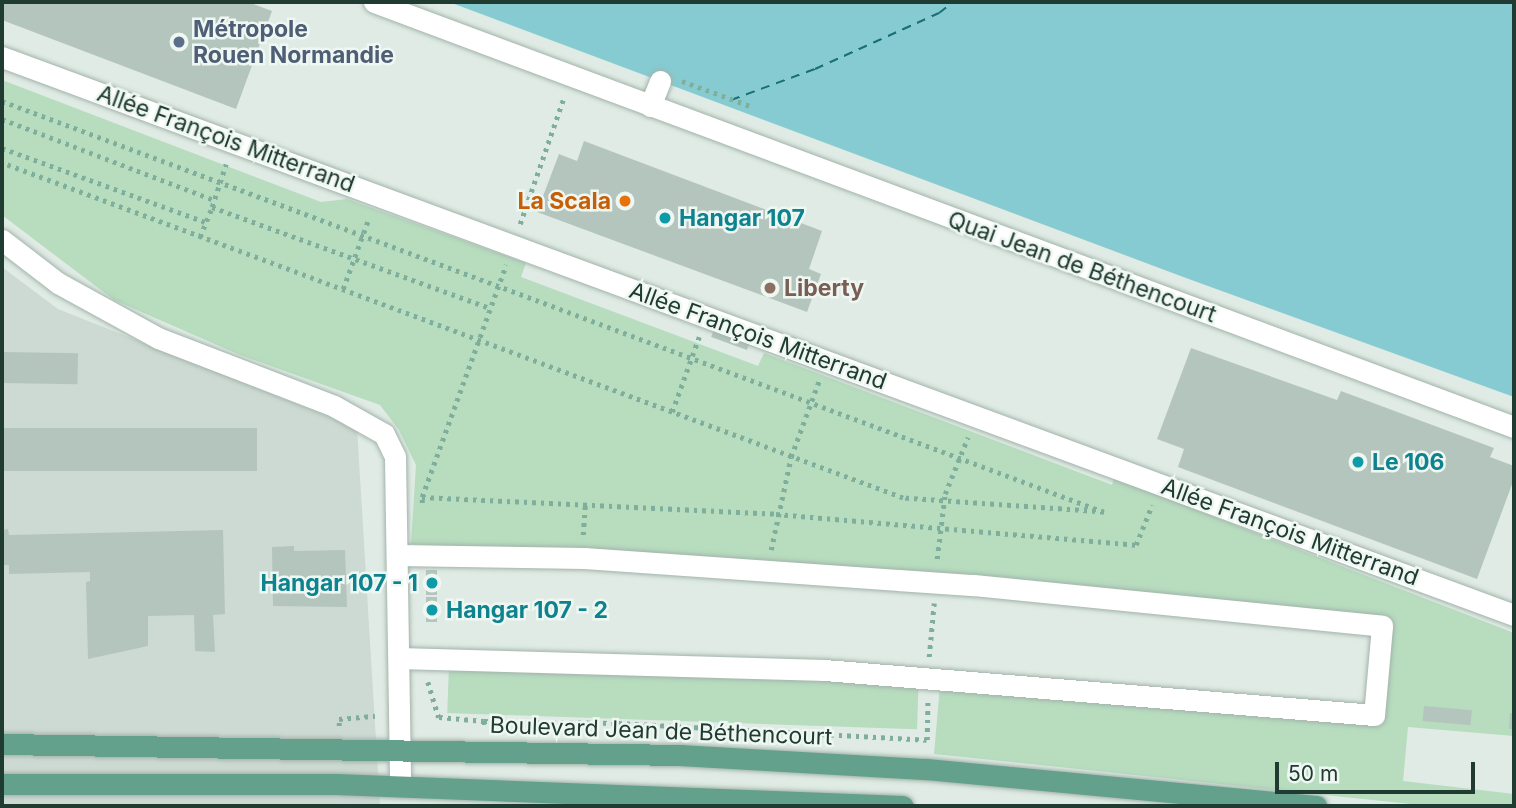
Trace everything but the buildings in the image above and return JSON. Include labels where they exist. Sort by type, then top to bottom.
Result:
[{"type":"main road","name":"Boulevard Jean de Béthencourt","points":[[2,744],[681,755],[926,769],[1316,806]]},
{"type":"main road","points":[[2,784],[400,786],[903,806]]},
{"type":"street","name":"Quai Jean de Béthencourt","points":[[374,2],[1514,427]]},
{"type":"street","name":"Allée François Mitterrand","points":[[2,57],[1514,615]]},
{"type":"street","points":[[650,106],[660,81]]},
{"type":"street","points":[[2,240],[58,283],[158,338],[334,406],[384,434],[395,457],[397,499],[400,786]]},
{"type":"street","points":[[398,555],[584,558],[974,584],[1382,626],[1374,715],[824,670],[400,657]]},
{"type":"path","points":[[660,81],[663,73],[752,107]]},
{"type":"path","points":[[397,499],[422,498],[572,76]]},
{"type":"path","points":[[2,101],[1104,512],[903,498],[2,163]]},
{"type":"path","points":[[2,119],[214,200]]},
{"type":"path","points":[[200,237],[234,142]]},
{"type":"path","points":[[2,148],[205,222]]},
{"type":"path","points":[[343,289],[378,195]]},
{"type":"path","points":[[212,206],[490,308]]},
{"type":"path","points":[[672,412],[706,317]]},
{"type":"path","points":[[769,561],[776,514],[791,457],[827,361]]},
{"type":"path","points":[[582,549],[585,504]]},
{"type":"path","points":[[484,721],[618,723],[927,740]]},
{"type":"shaded area","points":[[2,267],[58,309],[357,428],[380,806],[2,806]]},
{"type":"green space","points":[[2,80],[321,202],[347,199],[526,263],[521,277],[758,366],[764,353],[1112,485],[1114,478],[1514,633],[1514,736],[1408,727],[1403,781],[1514,794],[1514,806],[1430,806],[934,754],[940,686],[1380,725],[1389,620],[411,544],[416,465],[399,430],[380,405],[240,355],[114,300],[2,215]]},
{"type":"green space","points":[[449,664],[919,680],[917,729],[447,713]]},
{"type":"water","points":[[449,2],[1514,2],[1514,397],[1186,278]]},
{"type":"ferry route","points":[[731,100],[815,69],[939,13],[953,2]]},
{"type":"place","name":"Métropole Rouen Normandie","points":[[179,42]]},
{"type":"place","name":"La Scala","points":[[625,201]]},
{"type":"place","name":"Hangar 107","points":[[665,218]]},
{"type":"place","name":"Liberty","points":[[770,288]]},
{"type":"place","name":"Le 106","points":[[1358,462]]},
{"type":"place","name":"Hangar 107 - 1","points":[[432,583]]},
{"type":"place","name":"Hangar 107 - 2","points":[[432,610]]}]
